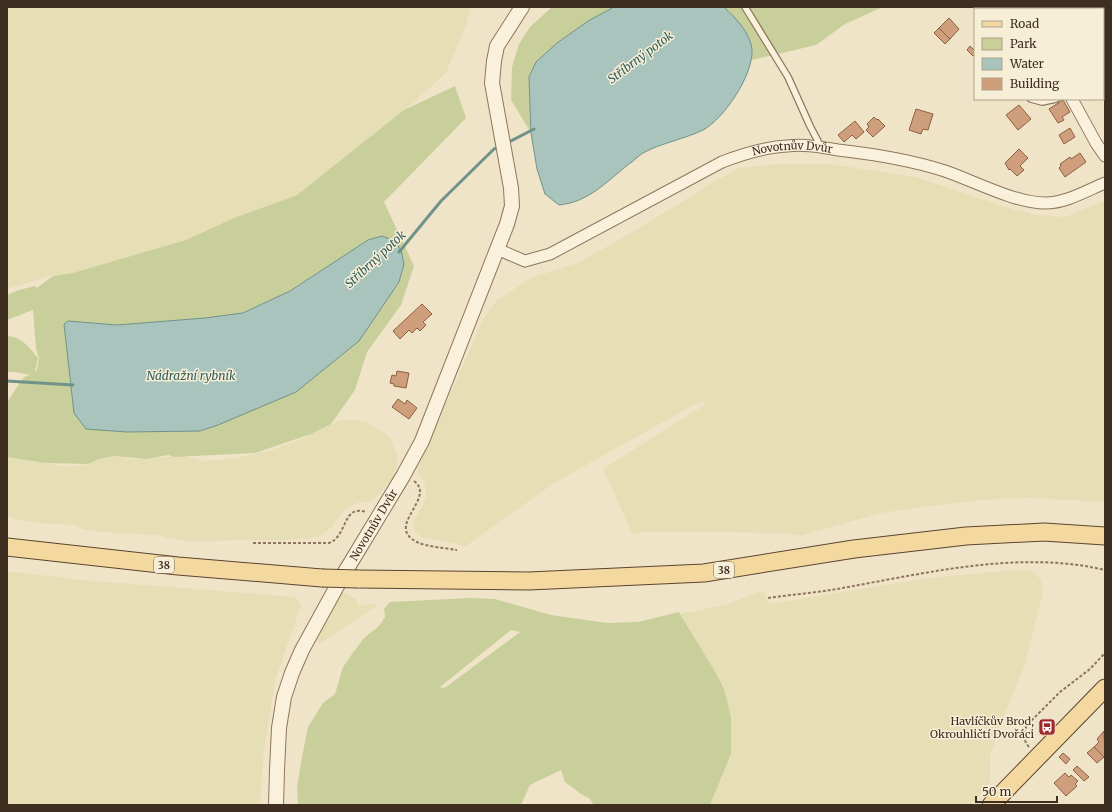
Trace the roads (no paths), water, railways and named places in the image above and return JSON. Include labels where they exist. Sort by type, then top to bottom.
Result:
[{"type":"main road","name":"38","points":[[7,547],[178,566],[322,578],[529,581],[704,573],[854,549],[966,536],[1044,532],[1088,535],[1105,540]]},
{"type":"main road","points":[[1088,535],[1105,536]]},
{"type":"main road","points":[[991,805],[1105,688]]},
{"type":"street","name":"Novotnův Dvůr","points":[[276,805],[276,770],[279,728],[284,697],[292,673],[302,650],[342,577],[379,517],[422,441],[507,224],[512,206],[492,83],[497,46],[522,7]]},
{"type":"street","points":[[1073,100],[1096,143],[1105,156]]},
{"type":"street","name":"Novotnův Dvůr","points":[[497,249],[525,261],[550,254],[722,162],[764,148],[788,145],[822,147],[867,153],[910,162],[944,171],[1019,199],[1044,203],[1056,202],[1076,196],[1105,183]]},
{"type":"lane","points":[[745,7],[788,77],[810,126],[822,147]]},
{"type":"lane","points":[[1035,100],[1042,102],[1051,100]]},
{"type":"water","points":[[614,7],[724,7],[738,21],[751,43],[751,59],[748,71],[743,83],[728,106],[720,116],[703,130],[657,146],[643,153],[597,190],[579,200],[559,205],[545,194],[537,169],[531,133],[529,77],[536,62],[557,43],[588,21]]},
{"type":"water","name":"Nádražní rybník","points":[[382,236],[395,241],[401,250],[404,264],[399,282],[359,341],[296,392],[218,425],[200,431],[127,432],[86,429],[74,413],[64,324],[68,321],[117,325],[205,318],[243,313],[290,291],[368,240]]},
{"type":"waterway","name":"Stříbrný potok","points":[[507,143],[534,129]]},
{"type":"waterway","name":"Stříbrný potok","points":[[399,252],[441,201],[494,149],[500,147]]},
{"type":"waterway","name":"Stříbrný potok","points":[[7,381],[73,385]]},
{"type":"place","name":"Havlíčkův Brod, Okrouhličtí Dvořáci","points":[[1047,727]]}]
